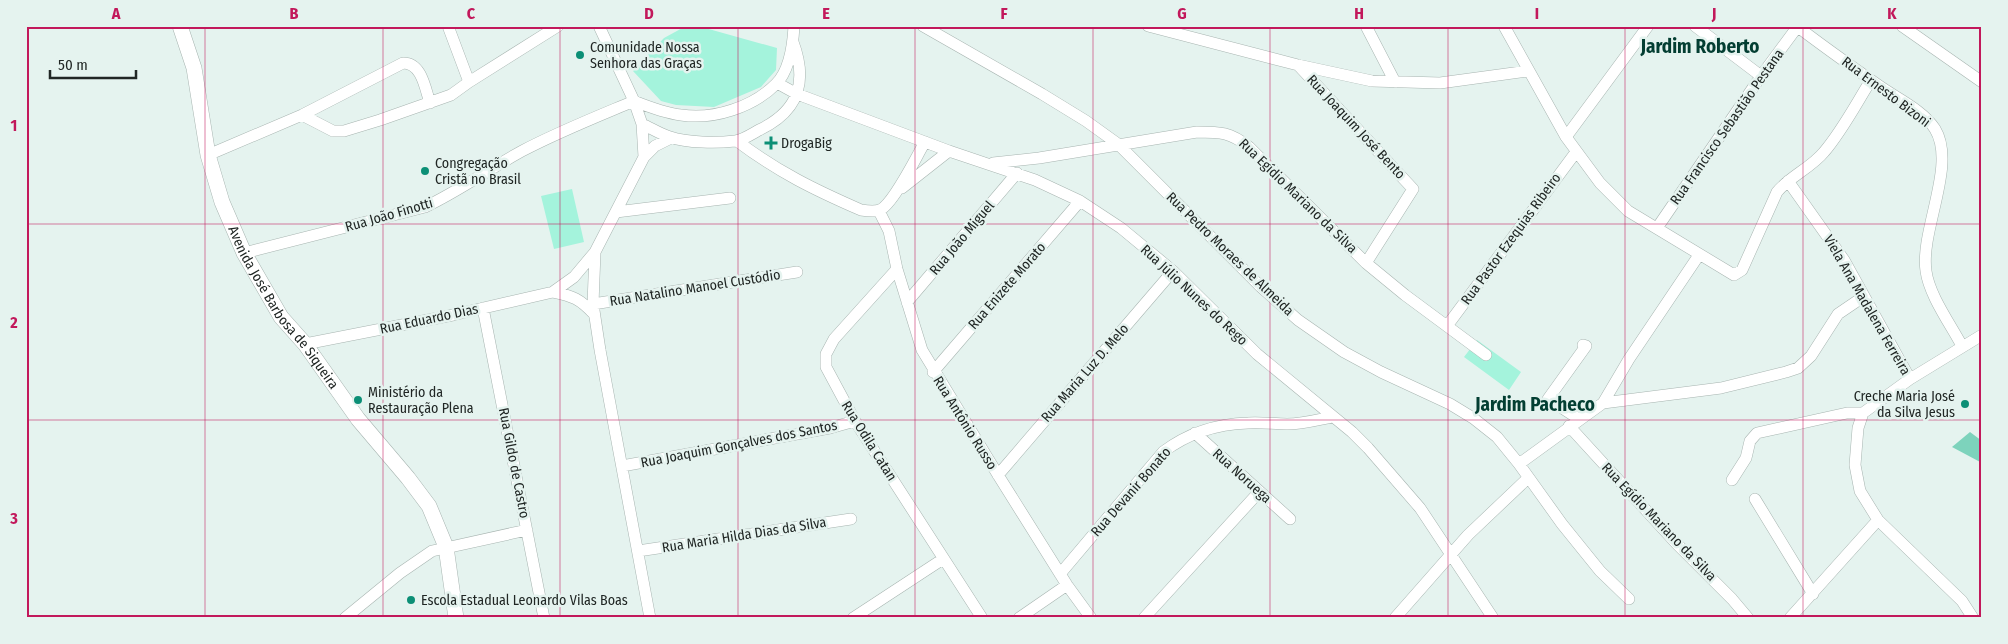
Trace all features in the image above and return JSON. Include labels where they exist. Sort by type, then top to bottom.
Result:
[{"type":"main road","name":"Avenida José Barbosa de Siqueira","points":[[180,26],[197,66],[208,155],[222,202],[244,253],[281,317],[305,344],[358,419],[429,506],[446,547],[456,618]]},
{"type":"street","points":[[448,26],[469,82]]},
{"type":"street","points":[[302,115],[332,131],[344,131],[451,95],[558,26]]},
{"type":"street","points":[[599,26],[634,101],[642,124],[644,157]]},
{"type":"street","points":[[634,101],[682,115],[705,116],[750,102],[777,83],[787,65],[793,42],[794,26]]},
{"type":"street","name":"Rua Pedro Moraes de Almeida","points":[[923,26],[1042,94],[1086,121],[1118,144],[1261,287],[1298,320],[1344,352],[1380,372],[1450,404],[1473,418],[1497,437],[1600,571],[1629,599]]},
{"type":"street","points":[[1148,26],[1298,65],[1372,81],[1440,83],[1528,71]]},
{"type":"street","points":[[1366,26],[1396,82]]},
{"type":"street","points":[[1504,26],[1566,137],[1600,183],[1628,211],[1734,275],[1740,273],[1777,192],[1825,152],[1871,80]]},
{"type":"street","points":[[1566,137],[1648,26]]},
{"type":"street","points":[[1695,26],[1761,76]]},
{"type":"street","points":[[1902,26],[1982,82]]},
{"type":"street","name":"Rua Francisco Sebastião Pestana","points":[[1661,230],[1761,76],[1798,27]]},
{"type":"street","name":"Rua Ernesto Bizoni","points":[[1798,27],[1919,113],[1932,125],[1940,139],[1942,163],[1930,222],[1925,269],[1932,290],[1962,346]]},
{"type":"street","points":[[642,124],[671,138],[707,142],[737,141],[768,126],[784,116],[797,94],[800,61],[793,42]]},
{"type":"street","points":[[208,155],[302,115],[403,63],[410,63],[418,70],[430,102]]},
{"type":"street","name":"Rua Joaquim José Bento","points":[[1298,65],[1413,189],[1366,263]]},
{"type":"street","name":"Rua Júlio Nunes do Rego","points":[[777,83],[797,94],[949,151],[1017,173],[1080,201],[1121,228],[1173,271],[1257,354],[1363,443],[1404,487],[1452,554],[1493,618]]},
{"type":"street","name":"Rua João Finotti","points":[[244,253],[426,207],[546,139],[634,101]]},
{"type":"street","name":"Rua Egídio Mariano da Silva","points":[[989,164],[1038,158],[1197,132],[1216,132],[1235,136],[1249,147],[1366,263],[1405,295],[1486,355]]},
{"type":"street","points":[[650,618],[594,309],[595,252],[644,157],[655,146],[671,138]]},
{"type":"street","points":[[737,141],[765,162],[819,192],[861,210],[879,211],[885,207],[896,192],[925,142]]},
{"type":"street","points":[[896,192],[949,151]]},
{"type":"street","name":"Rua Pastor Ezequias Ribeiro","points":[[1447,326],[1576,152]]},
{"type":"street","name":"Rua João Miguel","points":[[907,302],[1017,173]]},
{"type":"street","name":"Viela Ana Madalena Ferreira","points":[[1788,181],[1837,248],[1910,379]]},
{"type":"street","points":[[616,212],[730,198]]},
{"type":"street","name":"Rua Enizete Morato","points":[[933,372],[1080,201]]},
{"type":"street","name":"Rua Antônio Russo","points":[[879,211],[889,231],[897,268],[922,350],[933,372],[1067,585],[1090,618]]},
{"type":"street","name":"Rua Eduardo Dias","points":[[305,344],[553,292],[574,277],[595,252]]},
{"type":"street","points":[[1603,403],[1613,384],[1699,255]]},
{"type":"street","name":"Rua Odila Catan","points":[[897,268],[834,339],[826,354],[826,367],[855,421],[982,618]]},
{"type":"street","name":"Rua Maria Luz D. Melo","points":[[998,475],[1173,271]]},
{"type":"street","name":"Rua Natalino Manoel Custódio","points":[[594,309],[797,272]]},
{"type":"street","name":"Rua Eduardo Dias","points":[[553,292],[574,297],[594,309]]},
{"type":"street","points":[[1519,464],[1603,403],[1721,388],[1798,368],[1811,356],[1838,314],[1864,297]]},
{"type":"street","name":"Rua Gildo de Castro","points":[[483,308],[544,618]]},
{"type":"street","points":[[1973,618],[1962,601],[1878,520],[1860,491],[1856,478],[1858,428],[1863,413],[1910,379],[1982,335]]},
{"type":"street","points":[[1579,419],[1548,399],[1586,346],[1583,345]]},
{"type":"street","points":[[1732,480],[1746,458],[1750,440],[1757,433],[1847,413],[1863,413]]},
{"type":"street","name":"Rua Devanir Bonato","points":[[1060,574],[1163,452],[1178,441],[1195,433],[1248,423],[1288,424],[1332,417]]},
{"type":"street","name":"Rua Joaquim Gonçalves dos Santos","points":[[622,466],[830,428],[855,421]]},
{"type":"street","name":"Rua Egídio Mariano da Silva","points":[[1569,426],[1676,543],[1732,599],[1748,618]]},
{"type":"street","name":"Rua Noruega","points":[[1195,433],[1290,519]]},
{"type":"street","points":[[1396,618],[1468,535],[1528,478]]},
{"type":"street","points":[[1144,618],[1259,492]]},
{"type":"street","points":[[1755,499],[1813,594]]},
{"type":"street","name":"Rua Maria Hilda Dias da Silva","points":[[638,551],[851,519]]},
{"type":"street","points":[[1790,618],[1878,520]]},
{"type":"street","points":[[345,618],[419,558],[432,551],[527,530]]},
{"type":"street","points":[[853,618],[943,559]]},
{"type":"street","points":[[1019,618],[1067,585]]},
{"type":"green space","points":[[686,26],[698,26],[777,48],[776,70],[761,87],[714,107],[676,105],[661,101],[633,71],[664,38]]},
{"type":"green space","points":[[572,189],[584,242],[554,249],[541,196]]},
{"type":"green space","points":[[1477,340],[1521,372],[1509,390],[1464,357]]},
{"type":"green space","points":[[1970,432],[1982,441],[1982,463],[1952,447]]},
{"type":"place","name":"Comunidade Nossa Senhora das Graças","points":[[580,55]]},
{"type":"place","name":"DrogaBig","points":[[771,143]]},
{"type":"place","name":"Congregação Cristã no Brasil","points":[[425,171]]},
{"type":"place","name":"Ministério da Restauração Plena","points":[[358,400]]},
{"type":"place","name":"Creche Maria José da Silva Jesus","points":[[1965,404]]},
{"type":"place","name":"Escola Estadual Leonardo Vilas Boas","points":[[411,600]]},
{"type":"district","name":"Jardim Roberto","points":[[1700,46]]},
{"type":"district","name":"Jardim Pacheco","points":[[1535,404]]}]
